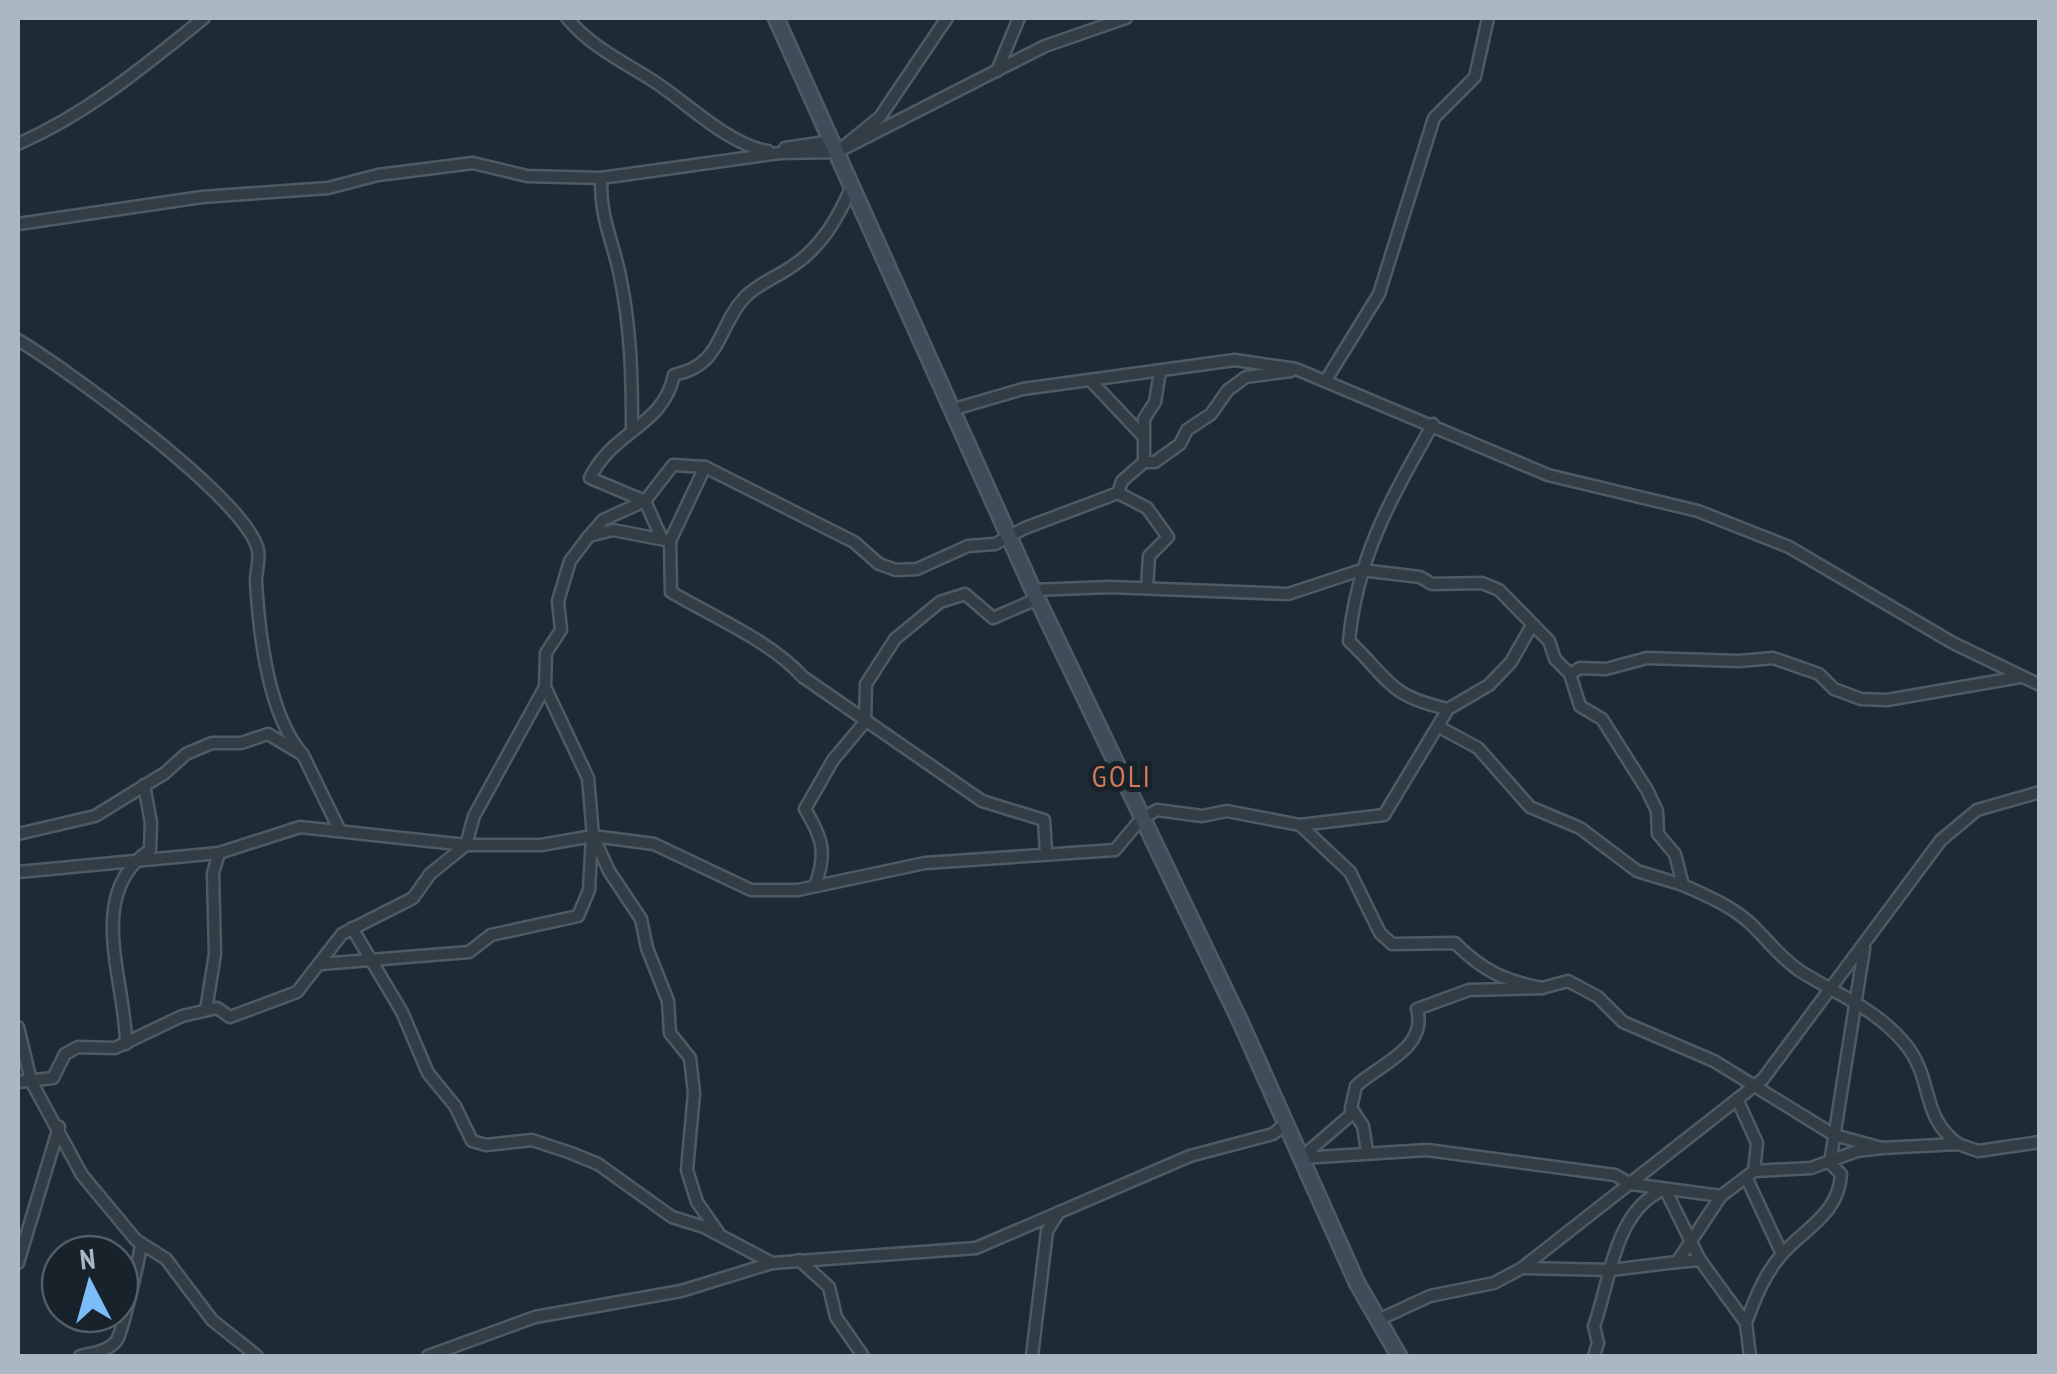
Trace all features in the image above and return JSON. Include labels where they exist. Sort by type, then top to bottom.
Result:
[{"type":"main road","points":[[776,18],[1035,594],[1378,1320],[1399,1356]]},
{"type":"street","points":[[18,144],[104,98],[168,52],[204,18]]},
{"type":"street","points":[[567,18],[581,34],[656,83],[686,108],[764,152],[835,146],[880,117],[947,18]]},
{"type":"street","points":[[997,71],[1019,18]]},
{"type":"street","points":[[18,224],[202,197],[328,188],[378,175],[473,163],[528,176],[601,178],[835,146],[1045,46],[1126,18]]},
{"type":"street","points":[[1326,380],[1379,294],[1434,118],[1475,77],[1488,18]]},
{"type":"street","points":[[601,178],[599,213],[620,274],[632,353],[628,378],[632,430]]},
{"type":"street","points":[[852,186],[839,216],[815,248],[742,300],[713,352],[696,370],[674,374],[664,403],[615,440],[590,478],[645,501],[665,539],[671,592],[695,602],[754,642],[780,652],[804,678],[865,716],[925,764],[940,769],[982,801],[1044,820],[1046,852]]},
{"type":"street","points":[[18,340],[71,372],[217,493],[252,538],[258,551],[260,616],[276,715],[302,754],[340,832]]},
{"type":"street","points":[[954,410],[1023,389],[1235,360],[1296,369],[1548,475],[1698,511],[1789,548],[1953,644],[2033,679]]},
{"type":"street","points":[[1118,494],[1122,481],[1144,462],[1155,462],[1180,444],[1187,430],[1211,414],[1228,390],[1246,377],[1296,369]]},
{"type":"street","points":[[1144,462],[1144,418],[1154,402],[1160,372]]},
{"type":"street","points":[[1092,382],[1144,437]]},
{"type":"street","points":[[1433,424],[1367,550],[1349,641],[1390,688],[1414,702],[1448,709]]},
{"type":"street","points":[[18,1082],[52,1078],[65,1054],[78,1046],[115,1048],[182,1016],[217,1008],[230,1017],[298,992],[352,928],[413,898],[430,874],[466,844],[491,781],[544,687],[546,653],[561,630],[558,601],[570,561],[602,520],[645,501],[673,465],[706,467],[837,533],[878,564],[896,570],[917,569],[968,546],[996,544],[1118,494],[1147,508],[1168,537],[1149,556],[1148,588]]},
{"type":"street","points":[[665,539],[706,467]]},
{"type":"street","points":[[590,536],[613,530],[665,539]]},
{"type":"street","points":[[815,886],[824,840],[805,810],[832,760],[865,722],[866,684],[894,639],[940,602],[964,594],[993,618],[1035,594],[1148,588],[1288,594],[1361,570],[1420,577],[1432,584],[1482,583],[1499,590],[1550,641],[1555,659],[1570,674],[1580,706],[1602,719],[1647,790],[1657,811],[1658,834],[1675,854],[1683,885]]},
{"type":"street","points":[[18,872],[219,854],[300,828],[466,844],[541,846],[592,836],[654,844],[751,890],[815,886],[925,863],[1116,850],[1141,818],[1157,810],[1202,816],[1227,811],[1300,825],[1384,815],[1400,782],[1448,709],[1489,686],[1511,662],[1532,626]]},
{"type":"street","points":[[1570,674],[1580,668],[1606,670],[1647,658],[1739,662],[1774,658],[1820,674],[1834,689],[1861,699],[1887,700],[2033,679]]},
{"type":"street","points":[[322,964],[469,952],[491,936],[578,916],[590,890],[588,778],[544,687]]},
{"type":"street","points":[[1439,727],[1478,748],[1530,808],[1580,828],[1637,871],[1683,885],[1730,906],[1801,971],[1831,985],[1854,1004],[1878,1016],[1909,1048],[1925,1080],[1939,1130],[1958,1144],[1978,1151],[2040,1142]]},
{"type":"street","points":[[18,834],[95,816],[186,754],[212,744],[240,743],[268,734],[302,754]]},
{"type":"street","points":[[126,1044],[120,979],[110,930],[132,862],[150,850],[151,823],[144,785]]},
{"type":"street","points":[[1378,1320],[1430,1296],[1494,1283],[1522,1268],[1632,1184],[1753,1086],[1941,840],[1977,810],[2040,792]]},
{"type":"street","points":[[1300,825],[1350,872],[1380,933],[1392,944],[1454,944],[1481,969],[1510,982],[1542,988]]},
{"type":"street","points":[[592,836],[609,871],[641,918],[668,1001],[670,1033],[690,1058],[694,1094],[686,1170],[696,1202],[718,1233]]},
{"type":"street","points":[[206,1010],[215,954],[213,872],[219,854]]},
{"type":"street","points":[[352,928],[373,961],[428,1073],[455,1106],[472,1140],[486,1145],[532,1140],[598,1164],[672,1216],[718,1233],[772,1263]]},
{"type":"street","points":[[1830,1163],[1864,945]]},
{"type":"street","points":[[1367,1151],[1363,1126],[1354,1112],[1356,1086],[1410,1048],[1420,1020],[1417,1008],[1469,990],[1542,988],[1568,981],[1598,997],[1623,1022],[1692,1050],[1834,1135],[1882,1148]]},
{"type":"street","points":[[18,1027],[31,1081],[82,1174],[132,1234]]},
{"type":"street","points":[[1737,1099],[1757,1143],[1750,1175],[1782,1254]]},
{"type":"street","points":[[1301,1158],[1354,1112]]},
{"type":"street","points":[[428,1356],[459,1341],[535,1317],[620,1298],[681,1292],[772,1263],[976,1248],[1013,1236],[1060,1211],[1190,1156],[1273,1134],[1286,1123]]},
{"type":"street","points":[[18,1262],[59,1126]]},
{"type":"street","points":[[1677,1262],[1721,1196],[1750,1175],[1830,1163],[1857,1151],[1958,1144]]},
{"type":"street","points":[[1301,1158],[1427,1150],[1615,1174],[1632,1184],[1721,1196]]},
{"type":"street","points":[[1750,1356],[1746,1323],[1756,1292],[1782,1254],[1831,1208],[1840,1192],[1841,1174],[1830,1163]]},
{"type":"street","points":[[1666,1189],[1690,1244],[1746,1323]]},
{"type":"street","points":[[1594,1356],[1598,1343],[1594,1326],[1635,1208],[1666,1189]]},
{"type":"street","points":[[1032,1356],[1047,1232],[1060,1211]]},
{"type":"street","points":[[140,1243],[166,1259],[212,1320],[257,1356]]},
{"type":"street","points":[[798,1260],[830,1287],[836,1317],[863,1356]]},
{"type":"street","points":[[1522,1268],[1611,1270],[1700,1260]]},
{"type":"street","points":[[80,1356],[103,1354],[118,1334]]},
{"type":"district","name":"GOLI","points":[[1122,777]]}]
